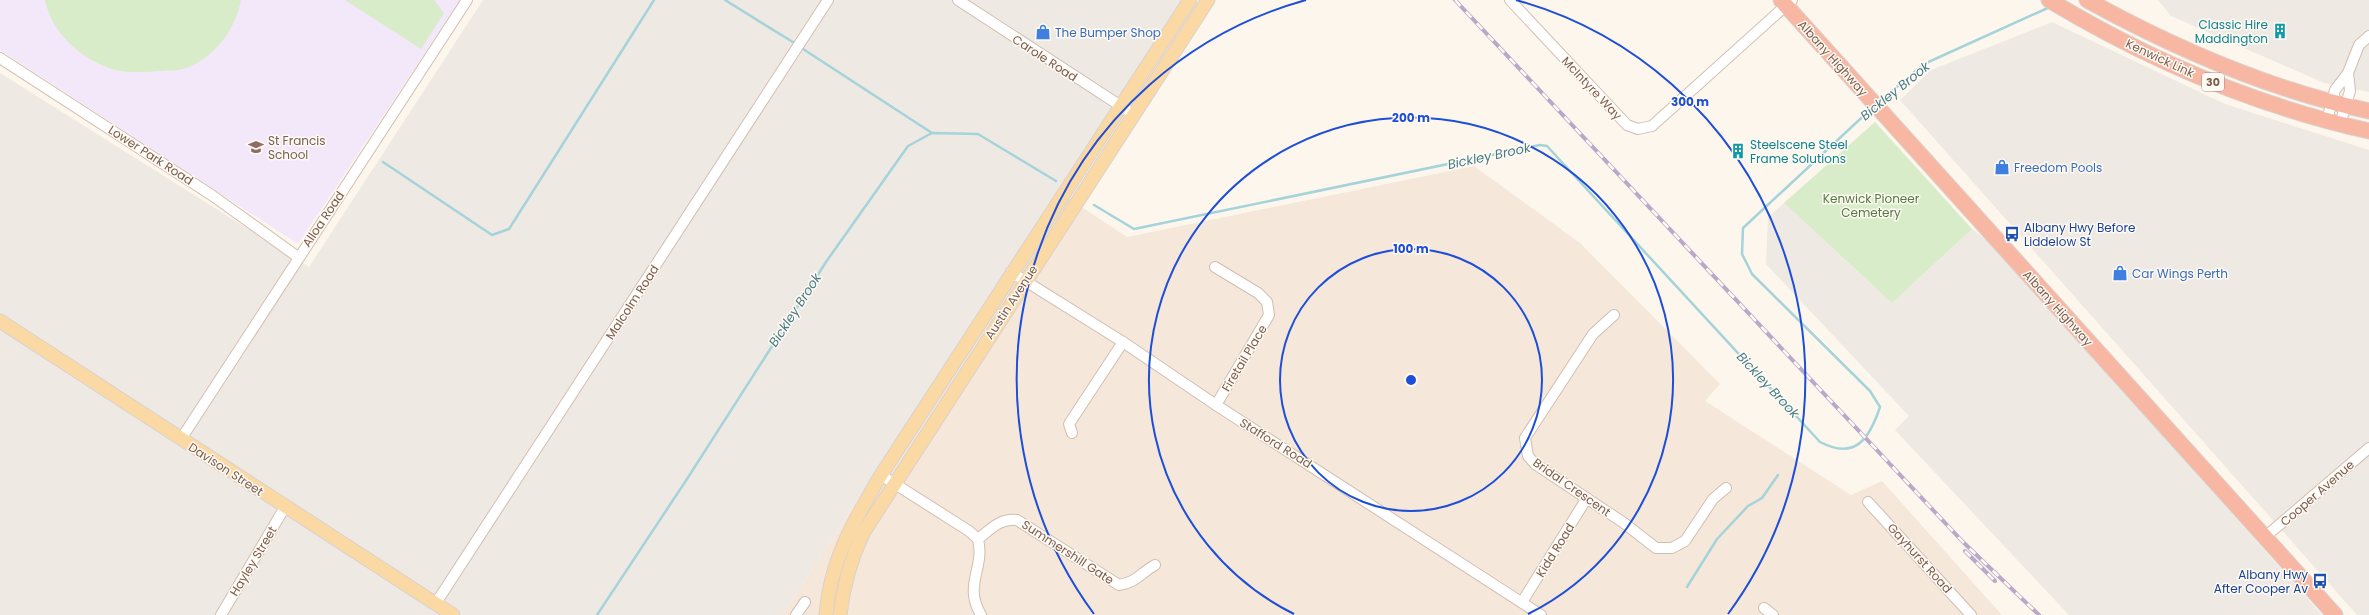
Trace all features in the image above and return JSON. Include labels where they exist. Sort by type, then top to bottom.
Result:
[{"type":"highway","name":"Kenwick Link","points":[[2049,0],[2104,30],[2196,75],[2253,97],[2334,122],[2369,131]]},
{"type":"highway","name":"Kenwick Link","points":[[2087,0],[2148,33],[2201,57],[2339,104],[2369,111]]},
{"type":"highway","name":"Albany Highway","points":[[1788,1],[2269,534],[2345,615]]},
{"type":"highway","name":"Albany Highway","points":[[2269,534],[2335,615]]},
{"type":"main road","name":"Austin Avenue","points":[[826,615],[834,567],[849,529],[881,475],[1011,272],[1190,0]]},
{"type":"main road","name":"Austin Avenue","points":[[840,615],[843,590],[858,543],[894,483],[1208,0]]},
{"type":"main road","name":"Davison Street","points":[[0,321],[453,615]]},
{"type":"street","name":"Alloa Road","points":[[181,439],[298,256],[467,0]]},
{"type":"street","name":"Malcolm Road","points":[[436,603],[828,0]]},
{"type":"street","name":"Carole Road","points":[[958,0],[1134,114]]},
{"type":"street","name":"McIntyre Way","points":[[1510,0],[1627,125],[1638,129],[1652,126],[1788,1]]},
{"type":"street","points":[[2334,122],[2339,104],[2335,90],[2348,73],[2354,54],[2369,36]]},
{"type":"street","name":"Lower Park Road","points":[[0,58],[213,196],[298,256]]},
{"type":"street","points":[[2334,122],[2339,104],[2350,91],[2348,73]]},
{"type":"street","name":"Firetail Place","points":[[1215,267],[1258,293],[1267,302],[1269,315],[1216,405]]},
{"type":"street","name":"Stafford Road","points":[[1011,272],[1123,342],[1216,405],[1541,615]]},
{"type":"street","name":"Bridal Crescent","points":[[1614,315],[1593,334],[1525,438],[1528,456],[1535,464],[1587,498],[1656,548],[1672,548],[1685,541],[1713,499],[1726,488]]},
{"type":"street","points":[[1072,432],[1070,424],[1123,342]]},
{"type":"street","name":"Cooper Avenue","points":[[2269,534],[2369,448]]},
{"type":"street","points":[[881,475],[969,531],[978,539],[980,550],[973,593],[974,602],[981,615]]},
{"type":"street","name":"Kidd Road","points":[[1522,602],[1587,498]]},
{"type":"street","name":"Gayhurst Road","points":[[1868,502],[1971,615]]},
{"type":"street","name":"Hayley Street","points":[[221,615],[285,507]]},
{"type":"street","name":"Summershill Gate","points":[[978,539],[998,522],[1007,519],[1017,520],[1119,585],[1132,583],[1144,571],[1155,565]]},
{"type":"street","points":[[796,615],[805,602]]},
{"type":"street","points":[[1764,608],[1773,615]]},
{"type":"shaded area","name":"St Francis School","points":[[0,0],[460,0],[298,244],[0,50]]},
{"type":"shaded area","points":[[483,0],[1184,0],[782,615],[0,615],[0,73],[309,267]]},
{"type":"shaded area","points":[[2158,0],[2369,0],[2369,92],[2324,83],[2171,16]]},
{"type":"shaded area","points":[[2052,22],[2225,104],[2369,150],[2369,615],[2357,615],[1900,100],[1931,70]]},
{"type":"shaded area","points":[[1474,166],[1580,243],[1720,384],[1705,401],[1851,495],[1882,481],[2002,615],[782,615],[1059,192],[1127,237]]},
{"type":"shaded area","points":[[1784,203],[1892,303],[1972,229],[1991,243],[2322,615],[2069,615],[1895,430],[1909,416],[1766,264],[1768,217]]},
{"type":"green space","points":[[45,0],[241,0],[229,32],[206,57],[183,69],[126,72],[103,66],[91,60],[70,44],[54,24]]},
{"type":"green space","points":[[345,0],[434,0],[444,13],[421,49]]},
{"type":"green space","name":"Kenwick Pioneer Cemetery","points":[[1875,122],[1972,229],[1892,303],[1784,203]]},
{"type":"waterway","points":[[383,162],[492,235],[509,229],[654,0]]},
{"type":"waterway","points":[[725,0],[796,44]]},
{"type":"waterway","name":"Bickley Brook","points":[[1879,102],[1924,64],[2050,7]]},
{"type":"waterway","points":[[800,47],[932,133]]},
{"type":"waterway","name":"Bickley Brook","points":[[1094,205],[1134,229],[1540,145],[1547,146],[1820,442],[1832,447],[1843,449],[1851,448],[1859,444],[1871,429],[1880,407],[1870,391],[1752,274],[1742,254],[1743,228],[1872,108]]},
{"type":"waterway","name":"Bickley Brook","points":[[597,615],[687,479],[826,262],[908,146],[932,133],[978,134],[1056,181]]},
{"type":"waterway","points":[[1687,587],[1717,539],[1748,506],[1762,498],[1778,475]]},
{"type":"railway","points":[[1455,0],[1963,542],[2039,615]]},
{"type":"railway","points":[[1965,551],[1995,581]]},
{"type":"place","name":"Classic Hire Maddington","points":[[2280,31]]},
{"type":"place","name":"The Bumper Shop","points":[[1043,32]]},
{"type":"place","name":"St Francis School","points":[[256,147]]},
{"type":"place","name":"Steelscene Steel Frame Solutions","points":[[1738,151]]},
{"type":"place","name":"Freedom Pools","points":[[2002,167]]},
{"type":"place","name":"Albany Hwy Before Liddelow St","points":[[2012,234]]},
{"type":"place","name":"Car Wings Perth","points":[[2120,273]]},
{"type":"place","name":"Albany Hwy After Cooper Av","points":[[2320,581]]}]
